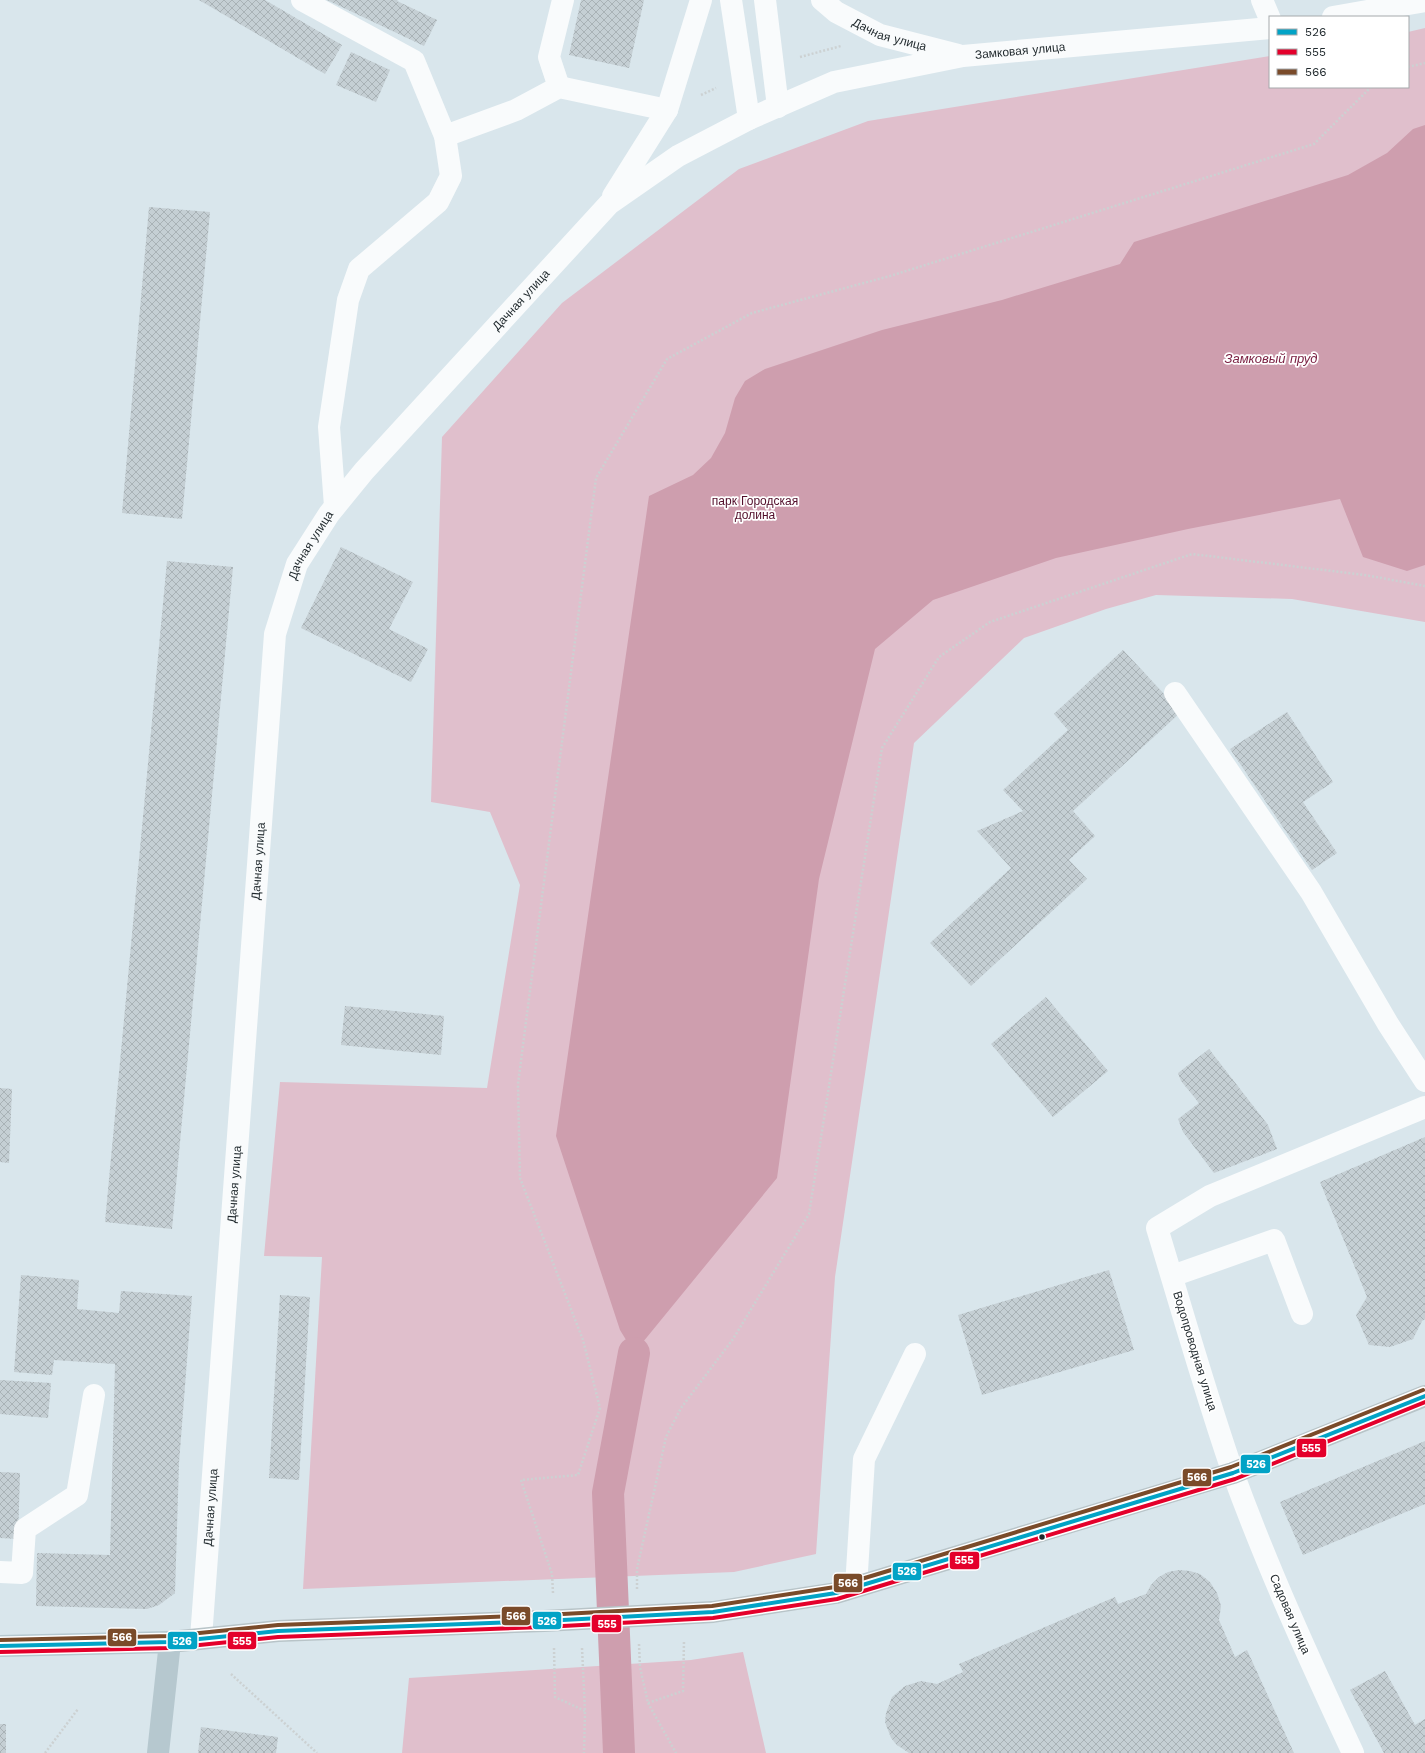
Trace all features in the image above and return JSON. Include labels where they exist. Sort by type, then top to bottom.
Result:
[{"type":"highway","points":[[0,1646],[170,1642],[158,1753]]},
{"type":"main road","points":[[170,1642],[278,1630],[544,1621],[713,1612],[836,1593],[1233,1473],[1425,1396]]},
{"type":"street","points":[[302,0],[414,61],[445,136],[451,176],[438,202],[358,269],[348,300],[329,427],[335,506]]},
{"type":"street","points":[[558,87],[549,57],[564,0]]},
{"type":"street","name":"Дачная улица","points":[[201,1638],[275,634],[298,564],[335,506],[364,471],[609,204],[667,110],[701,0]]},
{"type":"street","points":[[732,0],[749,119]]},
{"type":"street","points":[[765,0],[778,107]]},
{"type":"street","name":"Дачная улица","points":[[822,0],[836,12],[880,35],[963,56]]},
{"type":"street","points":[[1262,0],[1269,17]]},
{"type":"street","points":[[1339,16],[1425,1]]},
{"type":"street","name":"Замковая улица","points":[[778,107],[834,82],[963,56],[1269,28]]},
{"type":"street","points":[[445,136],[516,110],[558,87],[667,110]]},
{"type":"street","name":"Дачная улица","points":[[609,204],[678,156],[749,119],[778,107]]},
{"type":"street","points":[[1175,692],[1310,892],[1388,1024],[1425,1081]]},
{"type":"street","name":"Водопроводная улица","points":[[1233,1473],[1203,1382],[1157,1228],[1210,1196],[1425,1107]]},
{"type":"street","points":[[1172,1276],[1274,1240],[1302,1314]]},
{"type":"street","points":[[856,1587],[864,1459],[915,1354]]},
{"type":"street","points":[[0,1572],[22,1573],[25,1529],[77,1495],[94,1395]]},
{"type":"street","name":"Садовая улица","points":[[1233,1473],[1294,1626],[1353,1753]]},
{"type":"path","points":[[1409,67],[1425,63]]},
{"type":"path","points":[[552,1574],[521,1480],[578,1475],[600,1408],[583,1340],[520,1178],[518,1084],[596,478],[667,359],[752,313],[890,276],[1314,144],[1370,88]]},
{"type":"path","points":[[637,1569],[666,1437],[680,1408],[733,1339],[809,1214],[882,748],[939,657],[990,622],[1192,554],[1365,575],[1425,586]]},
{"type":"path","points":[[648,1703],[683,1691],[684,1641]]},
{"type":"path","points":[[582,1648],[585,1711],[584,1753]]},
{"type":"path","points":[[554,1665],[554,1698],[585,1711]]},
{"type":"path","points":[[640,1667],[648,1703],[676,1753]]},
{"type":"path","points":[[231,1674],[317,1753]]},
{"type":"path","points":[[45,1753],[78,1709]]},
{"type":"green space","name":"парк Городская долина","points":[[1425,28],[1425,622],[1292,599],[1156,595],[1106,609],[1024,638],[914,743],[835,1277],[816,1554],[734,1572],[303,1589],[322,1257],[264,1256],[280,1082],[487,1088],[520,885],[490,812],[431,802],[442,437],[562,303],[739,169],[868,121],[1269,56],[1269,88],[1409,88],[1409,32]]},
{"type":"green space","points":[[743,1652],[766,1753],[402,1753],[409,1678],[691,1660]]},
{"type":"water","name":"Замковый пруд","points":[[1425,125],[1425,565],[1407,571],[1363,557],[1340,499],[1188,529],[1056,558],[933,600],[875,649],[819,879],[777,1178],[634,1353],[620,1330],[556,1136],[649,496],[693,475],[711,458],[725,433],[735,398],[745,381],[765,369],[882,330],[1002,300],[1120,264],[1134,242],[1348,175],[1387,153],[1413,129]]},
{"type":"building","points":[[199,0],[265,0],[342,45],[325,74]]},
{"type":"building","points":[[327,0],[398,0],[397,1],[437,20],[424,46]]},
{"type":"building","points":[[581,0],[644,0],[629,68],[569,55]]},
{"type":"building","points":[[351,52],[390,70],[376,102],[336,85]]},
{"type":"building","points":[[149,207],[210,212],[182,519],[122,513]]},
{"type":"building","points":[[341,547],[413,582],[389,629],[428,649],[411,682],[301,628]]},
{"type":"building","points":[[167,561],[233,567],[172,1229],[105,1222]]},
{"type":"building","points":[[1123,650],[1181,712],[1073,811],[1095,836],[1069,860],[1087,879],[971,986],[930,943],[1011,868],[977,831],[1023,811],[1003,790],[1068,730],[1054,714]]},
{"type":"building","points":[[1287,712],[1333,782],[1303,802],[1337,853],[1312,870],[1230,749]]},
{"type":"building","points":[[1046,997],[1108,1071],[1053,1117],[991,1044]]},
{"type":"building","points":[[345,1006],[444,1016],[441,1055],[341,1045]]},
{"type":"building","points":[[1209,1049],[1268,1125],[1277,1149],[1214,1173],[1183,1132],[1178,1119],[1199,1103],[1181,1081],[1178,1073]]},
{"type":"building","points":[[0,1088],[12,1089],[9,1163],[0,1162]]},
{"type":"building","points":[[1425,1137],[1425,1319],[1422,1321],[1413,1339],[1390,1347],[1369,1345],[1356,1315],[1367,1297],[1320,1182]]},
{"type":"building","points":[[1109,1270],[1134,1350],[982,1395],[958,1315]]},
{"type":"building","points":[[21,1275],[79,1280],[77,1309],[119,1313],[121,1291],[192,1296],[179,1463],[175,1593],[159,1605],[147,1609],[36,1606],[37,1553],[110,1555],[115,1364],[54,1360],[52,1375],[14,1372]]},
{"type":"building","points":[[280,1295],[310,1297],[299,1480],[269,1478]]},
{"type":"building","points":[[0,1380],[51,1383],[48,1418],[0,1414]]},
{"type":"building","points":[[1425,1441],[1425,1504],[1303,1555],[1280,1502]]},
{"type":"building","points":[[0,1472],[20,1473],[18,1539],[0,1538]]},
{"type":"building","points":[[1179,1570],[1200,1574],[1210,1582],[1217,1593],[1221,1606],[1219,1620],[1235,1657],[1247,1650],[1294,1753],[909,1753],[897,1745],[891,1738],[885,1722],[886,1713],[892,1697],[905,1686],[921,1681],[937,1684],[963,1672],[959,1664],[1115,1597],[1118,1604],[1146,1594],[1151,1585],[1159,1577],[1168,1572]]},
{"type":"building","points":[[1385,1671],[1415,1725],[1425,1719],[1425,1753],[1384,1753],[1350,1690]]},
{"type":"building","points":[[0,1724],[6,1724],[6,1753],[0,1753]]},
{"type":"building","points":[[201,1727],[278,1737],[276,1753],[198,1753]]},
{"type":"waterway","points":[[619,1753],[608,1493],[634,1353]]},
{"type":"transit line","name":"566","points":[[0,1640],[170,1636],[278,1625],[544,1615],[712,1606],[835,1587],[1231,1467],[1423,1390]]},
{"type":"transit line","name":"526","points":[[0,1646],[170,1642],[278,1631],[544,1621],[713,1612],[836,1593],[1233,1473],[1425,1396]]},
{"type":"transit line","name":"555","points":[[0,1652],[170,1648],[278,1637],[544,1627],[713,1618],[837,1599],[1235,1479],[1425,1402]]}]
